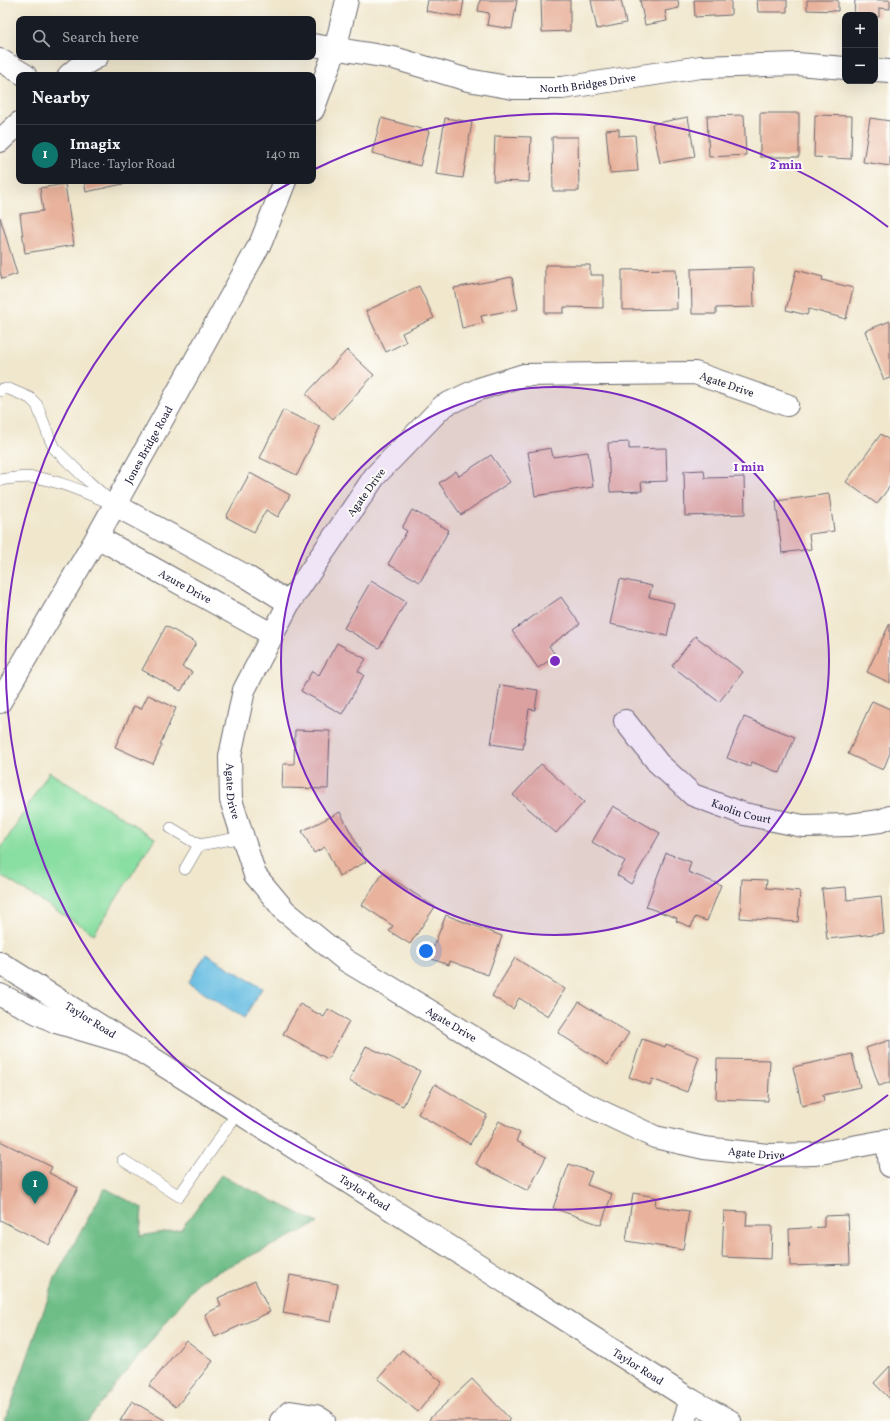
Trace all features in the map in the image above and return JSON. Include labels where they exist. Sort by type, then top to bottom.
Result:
[{"type":"street","points":[[316,102],[335,50],[348,0]]},
{"type":"street","name":"North Bridges Drive","points":[[316,46],[335,50],[394,58],[468,80],[513,88],[562,88],[702,67],[797,64],[842,68]]},
{"type":"street","points":[[0,60],[20,72]]},
{"type":"street","points":[[72,72],[92,60]]},
{"type":"street","points":[[878,70],[890,71]]},
{"type":"street","points":[[0,141],[16,125]]},
{"type":"street","name":"Jones Bridge Road","points":[[0,702],[97,537],[261,242],[284,184]]},
{"type":"street","name":"Agate Drive","points":[[787,405],[695,373],[524,375],[479,389],[443,406],[375,476],[289,603],[244,690],[230,756],[231,800],[255,875],[285,911],[345,960],[579,1101],[655,1137],[704,1148],[768,1155],[815,1154],[889,1140]]},
{"type":"street","points":[[115,505],[244,575],[289,603]]},
{"type":"street","name":"Azure Drive","points":[[97,537],[273,635]]},
{"type":"street","name":"Kaolin Court","points":[[625,721],[658,763],[693,795],[744,814],[803,826],[849,825],[890,817]]},
{"type":"street","name":"Taylor Road","points":[[0,963],[238,1112],[691,1400],[730,1421]]},
{"type":"street","points":[[0,995],[56,1022],[127,1043]]},
{"type":"street","points":[[889,1140],[890,1166]]},
{"type":"street","points":[[684,1421],[691,1400]]},
{"type":"street","points":[[281,1421],[290,1412],[316,1416],[324,1421]]},
{"type":"lane","points":[[0,391],[2,389],[9,389],[30,398],[37,404],[54,448],[115,505]]},
{"type":"lane","points":[[0,480],[15,477],[36,478],[57,482],[115,505]]},
{"type":"lane","points":[[171,828],[200,845],[243,837]]},
{"type":"lane","points":[[185,869],[200,845]]},
{"type":"lane","points":[[123,1160],[179,1196],[238,1112]]},
{"type":"green space","points":[[49,772],[155,838],[94,934],[0,875],[0,850]]},
{"type":"green space","points":[[221,1175],[318,1223],[199,1281],[87,1421],[3,1421],[10,1408],[55,1278],[105,1188],[142,1208],[140,1236],[181,1229]]},
{"type":"water","points":[[206,954],[262,988],[244,1018],[188,983]]},
{"type":"building","points":[[428,0],[464,0],[461,17],[426,11]]},
{"type":"building","points":[[480,0],[517,0],[512,29],[487,25],[489,13],[478,11]]},
{"type":"building","points":[[541,0],[570,0],[570,31],[542,32]]},
{"type":"building","points":[[591,0],[621,0],[626,23],[597,29]]},
{"type":"building","points":[[640,0],[678,0],[679,8],[665,11],[667,21],[645,25]]},
{"type":"building","points":[[694,0],[731,0],[731,15],[695,17]]},
{"type":"building","points":[[757,0],[787,0],[787,12],[758,12]]},
{"type":"building","points":[[807,0],[838,0],[838,11],[807,10]]},
{"type":"building","points":[[855,0],[890,0],[890,9],[879,8],[879,17],[878,12],[854,12]]},
{"type":"building","points":[[760,113],[799,113],[799,157],[760,157]]},
{"type":"building","points":[[744,115],[746,155],[709,157],[707,116]]},
{"type":"building","points":[[815,115],[852,116],[851,159],[814,157]]},
{"type":"building","points":[[688,117],[695,157],[660,163],[652,124]]},
{"type":"building","points":[[381,118],[429,131],[420,166],[372,153]]},
{"type":"building","points":[[445,118],[472,122],[463,178],[436,174]]},
{"type":"building","points":[[870,118],[890,121],[890,166],[863,162]]},
{"type":"building","points":[[619,129],[619,136],[635,135],[638,171],[610,173],[606,130]]},
{"type":"building","points":[[495,136],[531,137],[529,182],[493,181]]},
{"type":"building","points":[[552,137],[578,137],[579,191],[553,191]]},
{"type":"building","points":[[65,184],[74,245],[25,253],[20,214],[43,211],[40,188]]},
{"type":"building","points":[[85,184],[123,184],[86,192]]},
{"type":"building","points":[[0,217],[17,274],[2,279],[0,272]]},
{"type":"building","points":[[545,265],[590,265],[590,275],[603,275],[603,308],[564,307],[564,313],[545,313]]},
{"type":"building","points":[[753,267],[754,307],[716,308],[716,314],[692,314],[691,269]]},
{"type":"building","points":[[676,269],[677,309],[622,310],[622,270]]},
{"type":"building","points":[[796,270],[823,277],[822,280],[853,288],[846,319],[809,309],[807,315],[786,310]]},
{"type":"building","points":[[512,277],[518,309],[481,316],[483,323],[462,328],[454,288]]},
{"type":"building","points":[[419,286],[434,318],[402,333],[406,342],[386,352],[366,311]]},
{"type":"building","points":[[890,321],[890,378],[884,380],[865,331]]},
{"type":"building","points":[[347,350],[374,375],[333,419],[306,394]]},
{"type":"building","points":[[283,410],[320,427],[297,475],[260,458]]},
{"type":"building","points":[[881,434],[890,441],[890,486],[877,504],[846,482]]},
{"type":"building","points":[[629,442],[629,449],[666,448],[667,481],[641,482],[642,491],[610,492],[608,443]]},
{"type":"building","points":[[551,448],[553,457],[588,452],[593,487],[535,496],[528,452]]},
{"type":"building","points":[[491,455],[510,482],[461,515],[439,483],[456,471],[459,476]]},
{"type":"building","points":[[704,470],[705,478],[744,477],[745,514],[685,516],[684,471]]},
{"type":"building","points":[[250,473],[290,495],[278,517],[266,510],[254,532],[226,517]]},
{"type":"building","points":[[829,494],[834,531],[809,534],[811,549],[782,553],[776,501]]},
{"type":"building","points":[[412,510],[449,530],[420,582],[388,564],[407,531],[402,528]]},
{"type":"building","points":[[620,579],[652,586],[649,597],[674,603],[667,636],[610,624]]},
{"type":"building","points":[[371,581],[406,602],[379,648],[344,628]]},
{"type":"building","points":[[561,597],[580,624],[549,646],[556,656],[538,668],[512,631]]},
{"type":"building","points":[[890,623],[890,683],[867,672]]},
{"type":"building","points":[[166,626],[196,643],[182,667],[192,672],[181,691],[142,670]]},
{"type":"building","points":[[695,636],[743,672],[719,702],[672,666]]},
{"type":"building","points":[[337,643],[366,659],[358,671],[364,675],[342,714],[301,691],[312,671],[319,675]]},
{"type":"building","points":[[500,685],[538,690],[535,710],[529,709],[523,749],[491,744]]},
{"type":"building","points":[[148,695],[176,708],[153,764],[115,747],[134,706],[141,709]]},
{"type":"building","points":[[872,701],[890,709],[890,753],[883,770],[848,754]]},
{"type":"building","points":[[744,717],[795,737],[780,773],[752,762],[750,767],[727,758]]},
{"type":"building","points":[[295,730],[330,731],[328,789],[282,788],[283,764],[294,764]]},
{"type":"building","points":[[541,764],[584,802],[556,833],[513,795]]},
{"type":"building","points":[[613,806],[660,833],[631,884],[617,875],[625,861],[592,842]]},
{"type":"building","points":[[340,812],[366,862],[339,876],[325,847],[314,853],[302,831]]},
{"type":"building","points":[[666,853],[691,862],[688,872],[721,885],[707,921],[695,917],[691,927],[676,921],[677,918],[646,907]]},
{"type":"building","points":[[383,873],[435,907],[410,944],[389,931],[393,926],[362,905]]},
{"type":"building","points":[[742,879],[767,880],[766,888],[800,891],[798,922],[740,918]]},
{"type":"building","points":[[846,887],[847,900],[881,896],[884,933],[827,939],[822,889]]},
{"type":"building","points":[[446,915],[502,936],[488,975],[450,961],[449,965],[429,958]]},
{"type":"building","points":[[515,958],[565,989],[548,1016],[519,998],[513,1009],[492,996]]},
{"type":"building","points":[[579,1002],[629,1033],[608,1065],[558,1033]]},
{"type":"building","points":[[300,1004],[324,1017],[328,1009],[349,1021],[328,1059],[283,1034]]},
{"type":"building","points":[[642,1039],[665,1047],[666,1044],[699,1057],[687,1092],[652,1079],[650,1085],[629,1077]]},
{"type":"building","points":[[890,1040],[890,1082],[879,1086],[866,1048]]},
{"type":"building","points":[[366,1046],[420,1071],[403,1106],[349,1081]]},
{"type":"building","points":[[852,1054],[860,1087],[823,1095],[824,1101],[802,1106],[793,1067]]},
{"type":"building","points":[[717,1059],[770,1060],[768,1101],[716,1099]]},
{"type":"building","points":[[435,1084],[487,1115],[470,1144],[418,1114]]},
{"type":"building","points":[[499,1121],[520,1133],[516,1141],[546,1157],[528,1191],[476,1164]]},
{"type":"building","points":[[0,1141],[52,1167],[49,1173],[78,1188],[49,1245],[0,1220]]},
{"type":"building","points":[[569,1164],[592,1172],[587,1185],[612,1194],[601,1225],[553,1208]]},
{"type":"building","points":[[633,1193],[656,1197],[655,1206],[689,1211],[683,1250],[626,1241]]},
{"type":"building","points":[[724,1211],[747,1212],[746,1226],[772,1226],[771,1259],[722,1257]]},
{"type":"building","points":[[848,1215],[850,1264],[790,1266],[789,1229],[824,1227],[824,1216]]},
{"type":"building","points":[[290,1275],[338,1284],[331,1322],[283,1313]]},
{"type":"building","points":[[255,1281],[270,1312],[215,1337],[205,1314],[221,1306],[218,1298]]},
{"type":"building","points":[[186,1340],[213,1361],[176,1407],[149,1386]]},
{"type":"building","points":[[402,1350],[442,1382],[418,1412],[378,1379]]},
{"type":"building","points":[[890,1366],[890,1399],[874,1383]]},
{"type":"building","points":[[472,1379],[510,1419],[508,1421],[431,1421],[429,1419]]},
{"type":"building","points":[[132,1401],[166,1421],[120,1421]]},
{"type":"place","name":"Imagix","points":[[35,1204]]}]
